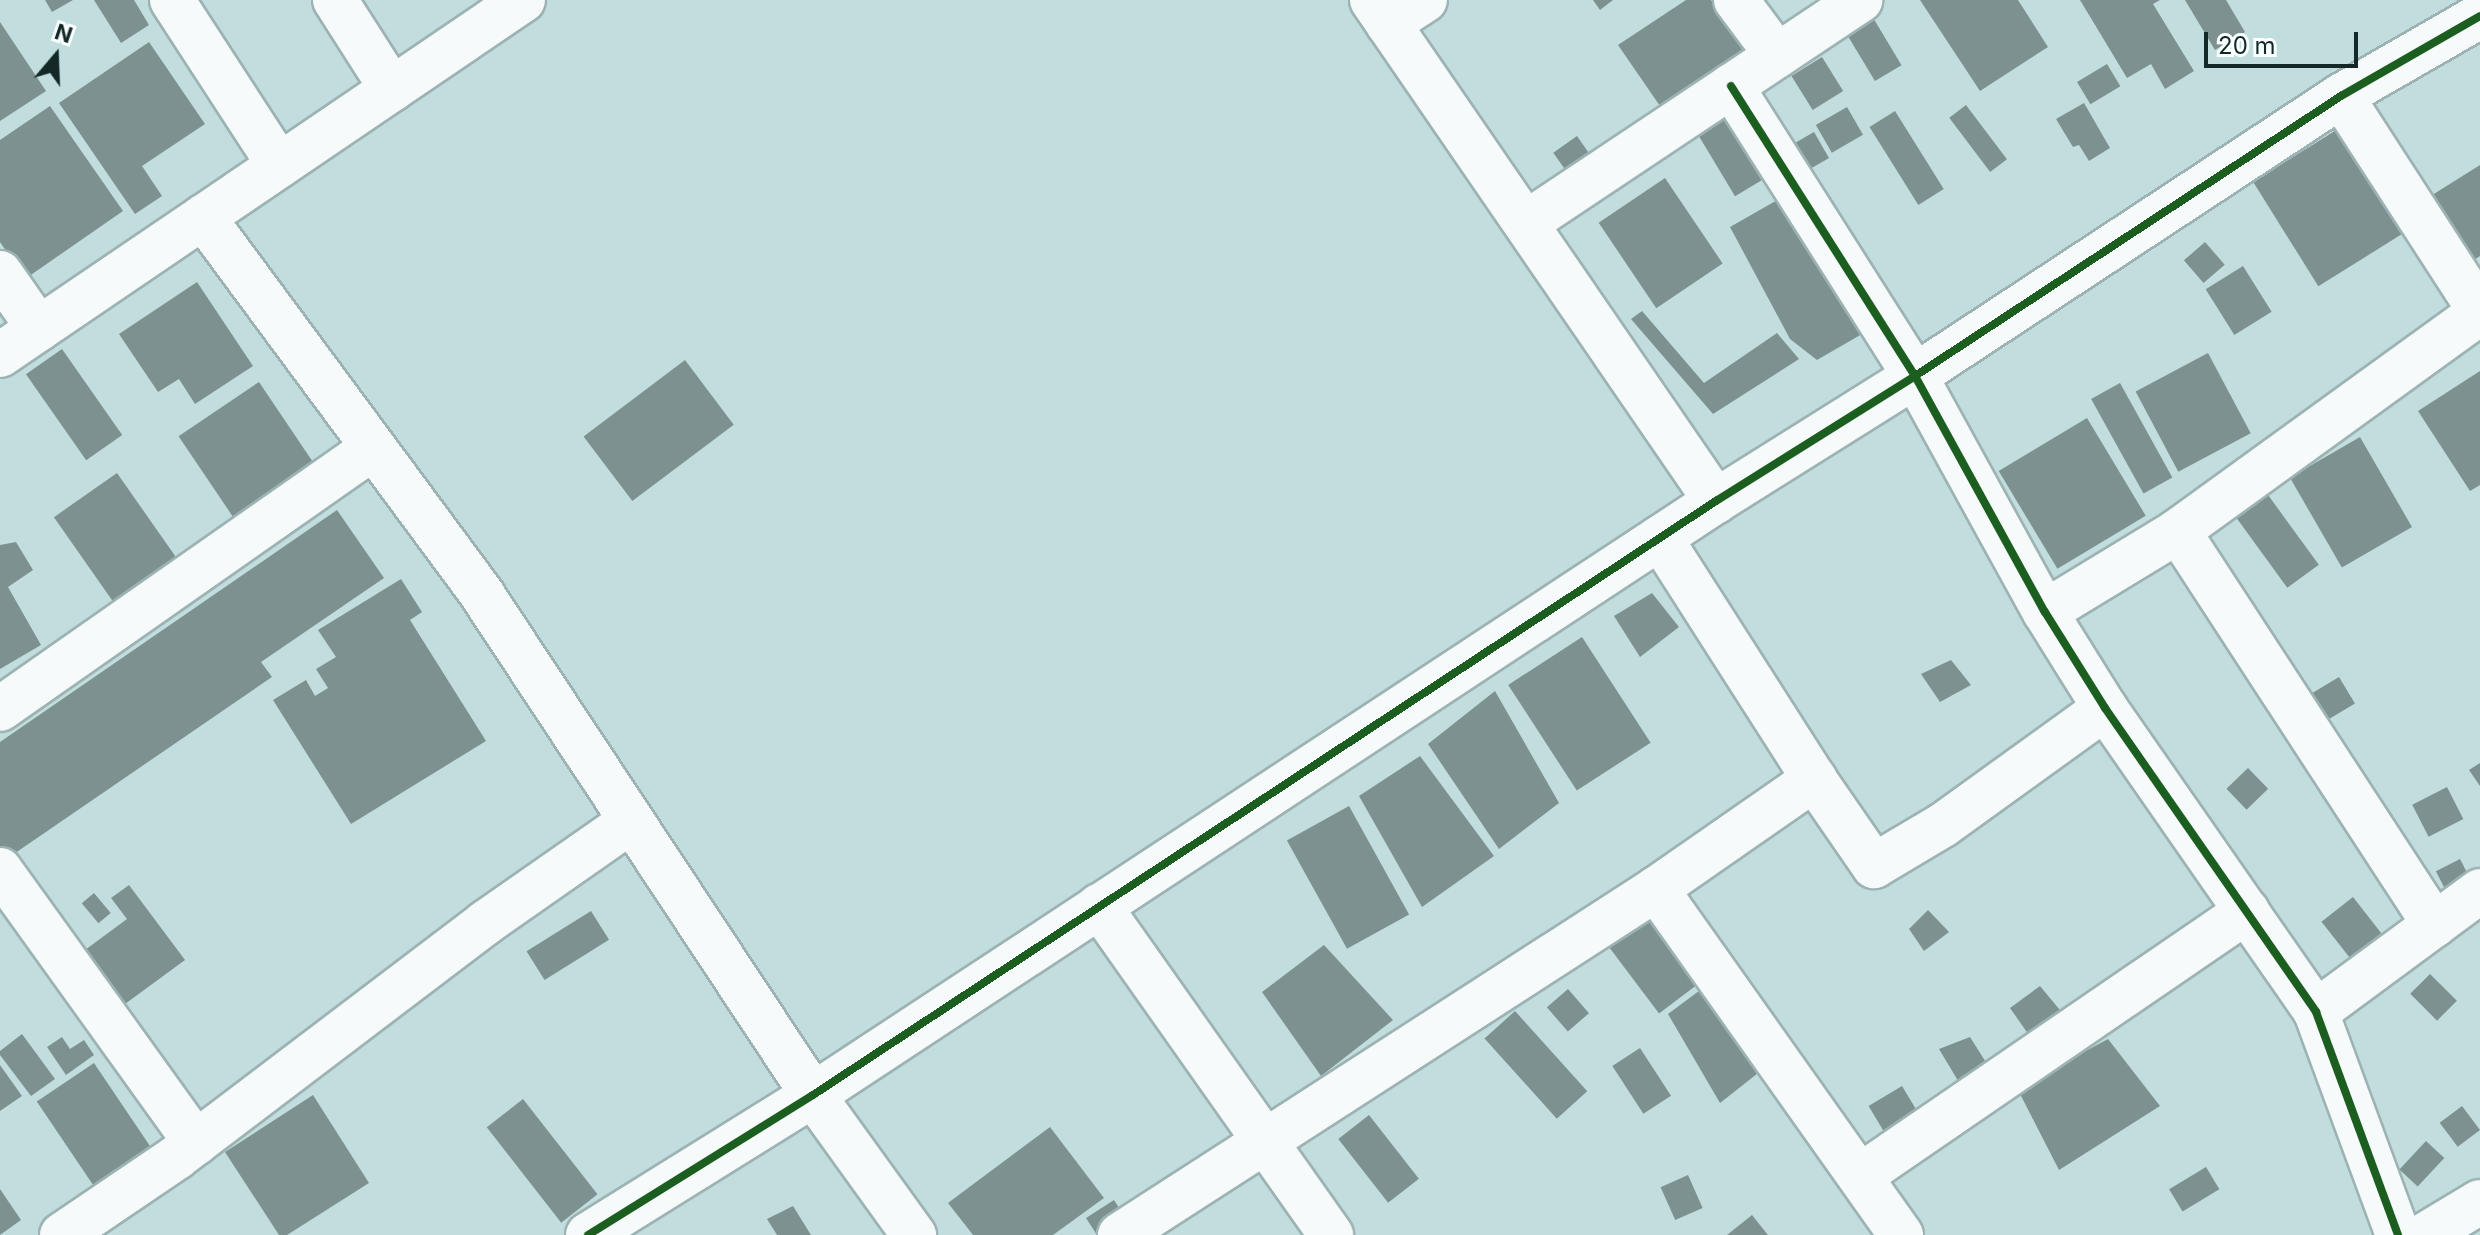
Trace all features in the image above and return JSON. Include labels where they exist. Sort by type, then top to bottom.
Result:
[{"type":"street","points":[[172,0],[279,165]]},
{"type":"street","points":[[335,0],[392,89]]},
{"type":"street","points":[[0,355],[523,0]]},
{"type":"street","points":[[1425,0],[1380,12],[1716,501]]},
{"type":"street","points":[[1736,0],[1777,55]]},
{"type":"street","points":[[1526,223],[1860,0]]},
{"type":"street","points":[[588,1235],[813,1095],[1716,501],[1915,376],[2341,96],[2480,16]]},
{"type":"street","points":[[1731,86],[1915,376],[2045,612],[2105,708],[2316,1012],[2398,1235]]},
{"type":"street","points":[[2045,612],[2178,531],[2480,312],[2341,96]]},
{"type":"street","points":[[203,217],[483,596],[813,1095],[914,1235]]},
{"type":"street","points":[[0,273],[39,329]]},
{"type":"street","points":[[0,709],[373,448]]},
{"type":"street","points":[[2178,531],[2435,925]]},
{"type":"street","points":[[1660,538],[1814,779],[1874,866],[1943,825],[2105,708]]},
{"type":"street","points":[[1120,1235],[1656,889],[1814,779]]},
{"type":"street","points":[[62,1235],[196,1143],[485,923],[631,821]]},
{"type":"street","points":[[0,870],[196,1143]]},
{"type":"street","points":[[1656,889],[1901,1235]]},
{"type":"street","points":[[2316,1012],[2480,891]]},
{"type":"street","points":[[1099,906],[1331,1235]]},
{"type":"street","points":[[1860,1176],[2247,911]]},
{"type":"street","points":[[2425,1235],[2480,1202]]},
{"type":"building","points":[[45,0],[73,0],[52,12]]},
{"type":"building","points":[[94,0],[134,0],[149,25],[121,43]]},
{"type":"building","points":[[1593,0],[1613,0],[1600,10]]},
{"type":"building","points":[[1686,0],[1711,0],[1745,50],[1660,106],[1618,45]]},
{"type":"building","points":[[1920,0],[2018,0],[2048,47],[1980,91]]},
{"type":"building","points":[[2080,0],[2160,0],[2153,4],[2194,71],[2165,89],[2151,64],[2127,78]]},
{"type":"building","points":[[2185,0],[2226,0],[2245,32],[2215,50]]},
{"type":"building","points":[[1866,6],[1902,65],[1875,81],[1839,22]]},
{"type":"building","points":[[0,22],[46,91],[0,121]]},
{"type":"building","points":[[149,42],[205,124],[142,166],[162,196],[135,214],[59,103]]},
{"type":"building","points":[[1822,57],[1843,91],[1813,110],[1791,76]]},
{"type":"building","points":[[2107,64],[2120,86],[2090,104],[2077,82]]},
{"type":"building","points":[[2084,103],[2110,148],[2089,161],[2079,145],[2073,147],[2056,119]]},
{"type":"building","points":[[1966,105],[2007,159],[1990,172],[1949,118]]},
{"type":"building","points":[[50,106],[123,211],[25,279],[0,242],[0,140]]},
{"type":"building","points":[[1847,107],[1863,135],[1832,153],[1816,125]]},
{"type":"building","points":[[1895,111],[1944,189],[1918,205],[1870,127]]},
{"type":"building","points":[[1723,116],[1762,180],[1735,196],[1696,132]]},
{"type":"building","points":[[2338,129],[2403,233],[2318,286],[2253,182]]},
{"type":"building","points":[[1814,132],[1829,158],[1803,173],[1788,147]]},
{"type":"building","points":[[1577,136],[1593,159],[1569,176],[1553,153]]},
{"type":"building","points":[[2480,165],[2480,256],[2471,262],[2429,197]]},
{"type":"building","points":[[1665,178],[1723,263],[1656,308],[1599,223]]},
{"type":"building","points":[[1788,194],[1869,330],[1817,360],[1790,339],[1730,227]]},
{"type":"building","points":[[2205,242],[2225,265],[2204,283],[2184,260]]},
{"type":"building","points":[[2243,266],[2272,312],[2234,335],[2206,289]]},
{"type":"building","points":[[197,282],[253,366],[195,404],[179,379],[158,392],[119,334]]},
{"type":"building","points":[[1642,311],[1704,383],[1777,333],[1799,359],[1713,414],[1631,319]]},
{"type":"building","points":[[62,349],[122,435],[86,460],[26,374]]},
{"type":"building","points":[[2208,353],[2251,433],[2178,472],[2136,391]]},
{"type":"building","points":[[685,360],[734,425],[632,501],[584,436]]},
{"type":"building","points":[[2480,371],[2480,485],[2470,491],[2418,411]]},
{"type":"building","points":[[259,382],[315,465],[235,519],[179,436]]},
{"type":"building","points":[[2120,383],[2172,477],[2143,493],[2091,399]]},
{"type":"building","points":[[2087,418],[2146,516],[2057,569],[1999,471]]},
{"type":"building","points":[[2360,437],[2412,527],[2342,568],[2290,478]]},
{"type":"building","points":[[117,473],[178,560],[115,604],[54,517]]},
{"type":"building","points":[[2263,488],[2319,565],[2287,588],[2231,511]]},
{"type":"building","points":[[337,510],[384,578],[261,662],[272,677],[5,860],[0,853],[0,742]]},
{"type":"building","points":[[16,542],[33,570],[8,587],[41,645],[0,669],[0,545]]},
{"type":"building","points":[[401,579],[422,612],[410,620],[486,741],[351,824],[273,700],[306,680],[315,696],[328,688],[316,669],[336,657],[318,630]]},
{"type":"building","points":[[1652,593],[1679,627],[1640,657],[1614,616]]},
{"type":"building","points":[[1582,637],[1651,743],[1577,791],[1508,685]]},
{"type":"building","points":[[1951,660],[1971,685],[1940,702],[1921,674]]},
{"type":"building","points":[[2339,677],[2355,704],[2324,722],[2308,696]]},
{"type":"building","points":[[1495,691],[1559,803],[1499,849],[1428,744]]},
{"type":"building","points":[[1420,756],[1494,856],[1422,907],[1359,796]]},
{"type":"building","points":[[2480,763],[2480,786],[2469,770]]},
{"type":"building","points":[[2248,768],[2268,789],[2247,810],[2226,789]]},
{"type":"building","points":[[2447,787],[2463,819],[2429,837],[2412,805]]},
{"type":"building","points":[[1349,806],[1409,914],[1347,949],[1287,840]]},
{"type":"building","points":[[2460,859],[2471,881],[2447,894],[2436,871]]},
{"type":"building","points":[[129,885],[185,960],[125,1004],[85,950],[127,919],[111,898]]},
{"type":"building","points":[[94,893],[111,913],[98,923],[82,903]]},
{"type":"building","points":[[2353,897],[2381,933],[2350,958],[2321,922]]},
{"type":"building","points":[[1928,910],[1949,932],[1924,951],[1909,929]]},
{"type":"building","points":[[591,911],[609,940],[545,980],[527,951]]},
{"type":"building","points":[[1652,911],[1704,980],[1659,1013],[1607,945]]},
{"type":"building","points":[[1324,945],[1393,1020],[1321,1076],[1262,992]]},
{"type":"building","points":[[2430,974],[2457,1001],[2437,1021],[2410,994]]},
{"type":"building","points":[[1707,985],[1767,1066],[1720,1103],[1668,1014]]},
{"type":"building","points":[[2040,986],[2069,1021],[2038,1048],[2010,1008]]},
{"type":"building","points":[[1568,989],[1589,1013],[1568,1032],[1547,1007]]},
{"type":"building","points":[[1515,1011],[1587,1091],[1557,1119],[1485,1038]]},
{"type":"building","points":[[22,1034],[55,1079],[31,1096],[0,1055],[0,1051]]},
{"type":"building","points":[[62,1037],[70,1049],[84,1040],[94,1055],[66,1075],[47,1047]]},
{"type":"building","points":[[1970,1037],[1987,1064],[1960,1084],[1939,1049]]},
{"type":"building","points":[[2108,1039],[2160,1106],[2059,1170],[2017,1088]]},
{"type":"building","points":[[1640,1048],[1671,1096],[1643,1114],[1612,1066]]},
{"type":"building","points":[[94,1063],[154,1152],[97,1190],[37,1102]]},
{"type":"building","points":[[0,1065],[22,1096],[0,1111]]},
{"type":"building","points":[[1902,1086],[1919,1114],[1886,1134],[1869,1106]]},
{"type":"building","points":[[313,1095],[369,1183],[287,1235],[279,1235],[225,1152]]},
{"type":"building","points":[[523,1099],[597,1194],[561,1223],[487,1127]]},
{"type":"building","points":[[2462,1106],[2480,1130],[2458,1147],[2440,1123]]},
{"type":"building","points":[[1369,1115],[1419,1179],[1388,1203],[1338,1139]]},
{"type":"building","points":[[1050,1127],[1104,1198],[1053,1235],[973,1235],[948,1203]]},
{"type":"building","points":[[2426,1141],[2444,1158],[2418,1187],[2399,1170]]},
{"type":"building","points":[[2206,1167],[2219,1189],[2183,1211],[2169,1189]]},
{"type":"building","points":[[1688,1175],[1703,1208],[1675,1220],[1661,1187]]},
{"type":"building","points":[[0,1189],[21,1220],[0,1235]]},
{"type":"building","points":[[1114,1200],[1130,1225],[1114,1235],[1097,1235],[1086,1218]]},
{"type":"building","points":[[793,1206],[811,1235],[777,1235],[767,1219]]},
{"type":"building","points":[[1752,1215],[1768,1235],[1727,1235]]},
{"type":"cycle path","points":[[588,1235],[813,1095],[1716,501],[1915,376],[2341,96],[2480,16]]},
{"type":"cycle path","points":[[1731,86],[1915,376],[2045,612],[2105,708],[2316,1012],[2398,1235]]}]
